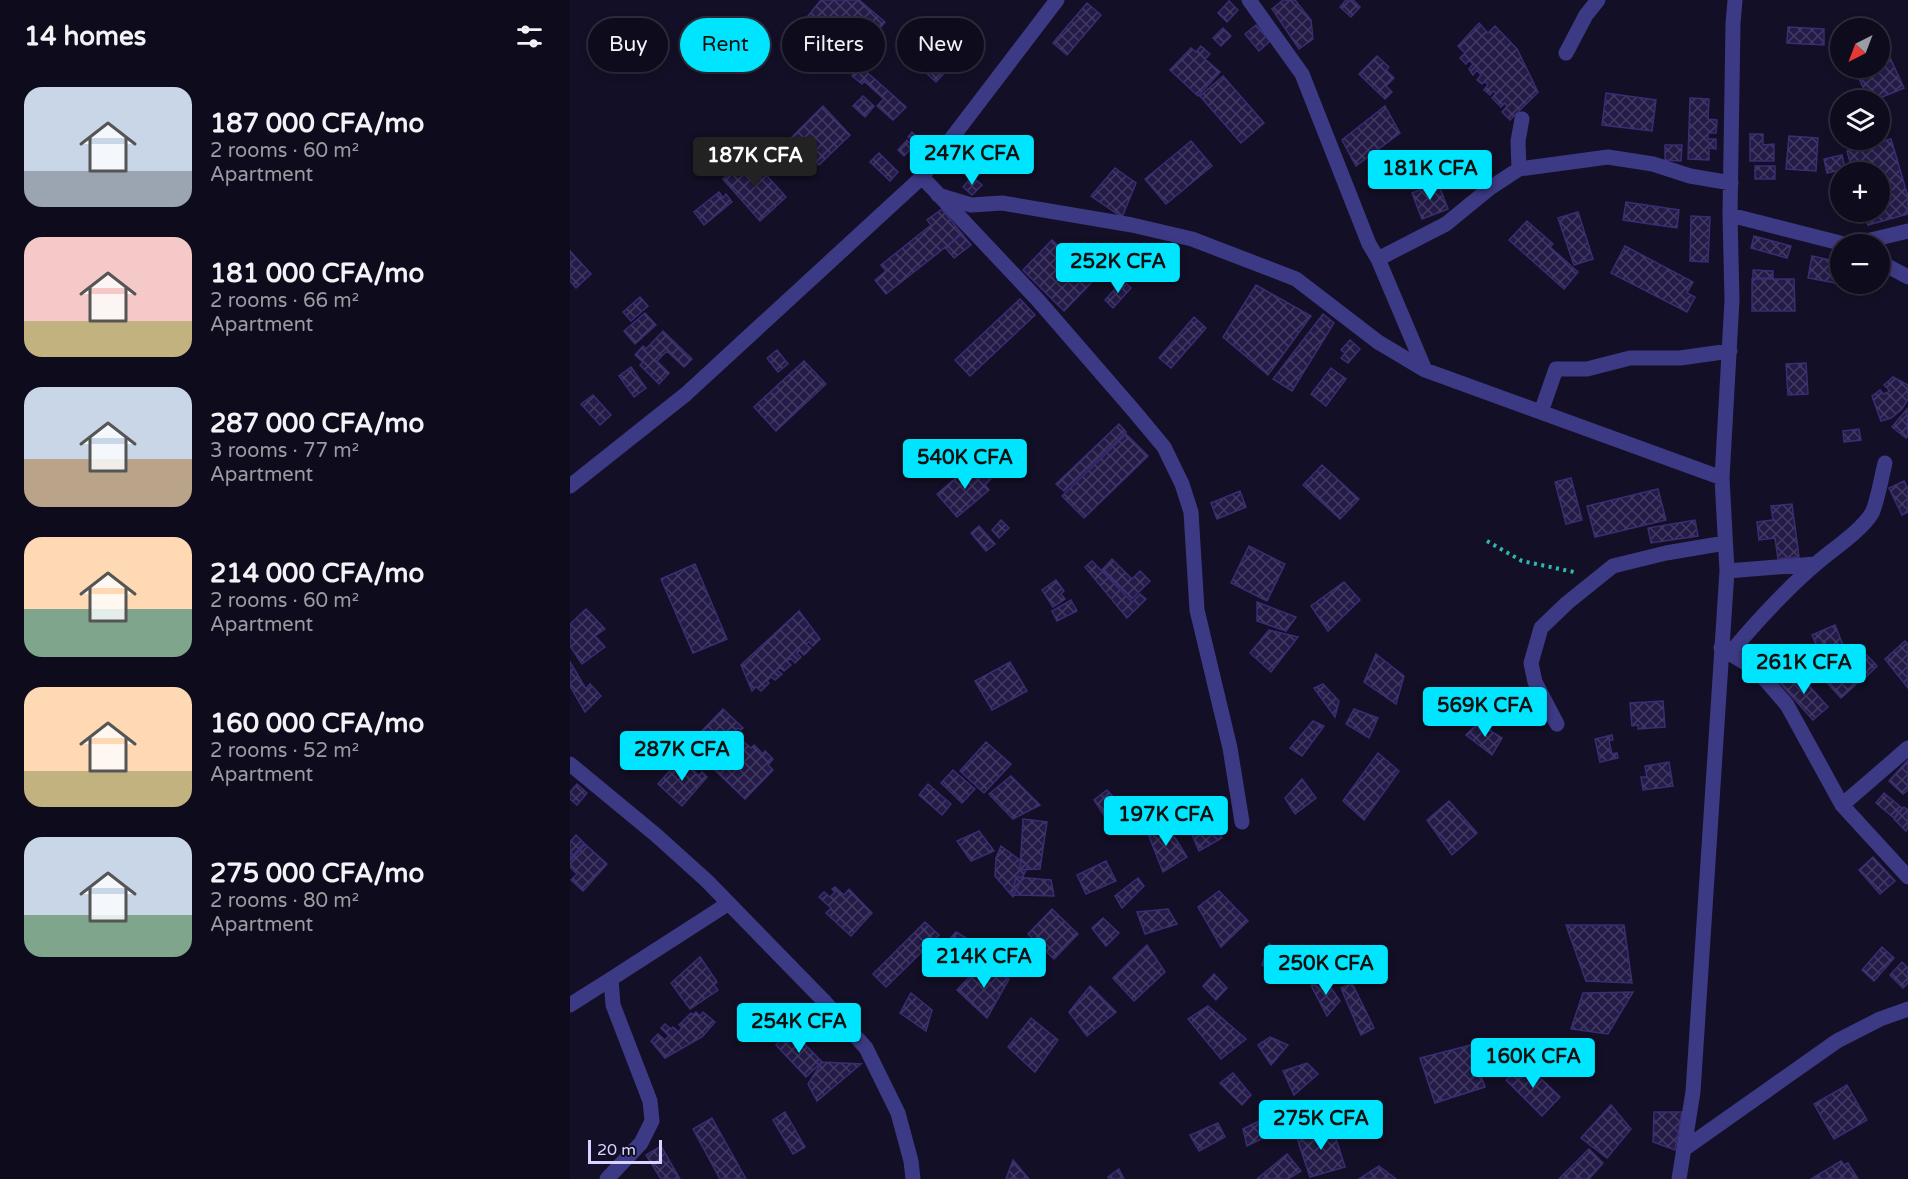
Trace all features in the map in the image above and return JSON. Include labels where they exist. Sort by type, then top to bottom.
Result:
[{"type":"street","points":[[570,486],[686,394],[922,177],[1057,0]]},
{"type":"street","points":[[1249,0],[1302,74],[1369,244],[1378,259],[1425,370]]},
{"type":"street","points":[[1566,52],[1586,15],[1598,0]]},
{"type":"street","points":[[1679,1179],[1693,1092],[1726,651],[1727,571],[1722,478],[1732,300],[1730,215],[1733,24],[1736,0]]},
{"type":"street","points":[[1519,169],[1518,141],[1522,119]]},
{"type":"street","points":[[1378,259],[1446,224],[1490,188],[1519,169],[1608,157],[1653,164],[1690,176],[1731,183]]},
{"type":"street","points":[[922,177],[1037,298],[1164,447],[1182,484],[1191,513],[1197,610],[1230,748],[1242,822]]},
{"type":"street","points":[[938,195],[971,205],[1002,203],[1121,223],[1202,243],[1296,279],[1378,342],[1425,370],[1722,478]]},
{"type":"street","points":[[1730,215],[1830,240]]},
{"type":"street","points":[[1890,235],[1908,231]]},
{"type":"street","points":[[1890,268],[1908,278]]},
{"type":"street","points":[[1541,412],[1556,369],[1587,369],[1630,358],[1680,358],[1730,351]]},
{"type":"street","points":[[1726,651],[1872,512],[1885,463]]},
{"type":"street","points":[[1557,724],[1535,682],[1530,663],[1541,628],[1567,603],[1613,566],[1666,553],[1725,543]]},
{"type":"street","points":[[1727,571],[1815,564]]},
{"type":"street","points":[[1726,651],[1757,670],[1787,705],[1842,805],[1908,877]]},
{"type":"street","points":[[1842,805],[1908,748]]},
{"type":"street","points":[[570,764],[656,835],[729,903],[824,1000],[866,1048],[898,1113],[913,1179]]},
{"type":"street","points":[[570,1005],[729,903]]},
{"type":"street","points":[[607,1179],[641,1143],[652,1121],[650,1101],[613,1005],[611,979]]},
{"type":"street","points":[[1684,1149],[1837,1041],[1880,1019],[1908,1009]]},
{"type":"path","points":[[1486,542],[1522,561],[1572,573],[1613,566]]},
{"type":"building","points":[[821,0],[859,0],[880,18],[806,18]]},
{"type":"building","points":[[1283,0],[1295,0],[1311,20],[1313,39],[1299,49],[1272,9]]},
{"type":"building","points":[[1346,0],[1353,0],[1360,7],[1351,17],[1340,7]]},
{"type":"building","points":[[1229,1],[1238,10],[1227,22],[1218,13]]},
{"type":"building","points":[[1087,3],[1101,15],[1067,55],[1053,43]]},
{"type":"building","points":[[1479,23],[1488,33],[1495,26],[1517,49],[1538,92],[1510,120],[1502,112],[1507,106],[1505,103],[1501,107],[1492,98],[1496,93],[1493,91],[1490,95],[1484,90],[1488,85],[1485,81],[1482,84],[1477,80],[1481,75],[1477,70],[1473,75],[1469,69],[1473,64],[1469,60],[1466,64],[1460,58],[1465,53],[1458,46]]},
{"type":"building","points":[[1256,25],[1270,41],[1259,51],[1245,34]]},
{"type":"building","points":[[1788,27],[1824,29],[1824,45],[1787,43]]},
{"type":"building","points":[[1223,28],[1231,36],[1221,46],[1213,38]]},
{"type":"building","points":[[1201,46],[1210,54],[1205,59],[1220,72],[1198,96],[1170,70],[1191,48],[1196,52]]},
{"type":"building","points":[[1377,56],[1389,67],[1386,70],[1394,78],[1386,86],[1392,92],[1385,99],[1359,74]]},
{"type":"building","points":[[1890,58],[1904,88],[1890,94],[1890,90],[1864,90],[1859,78],[1890,78]]},
{"type":"building","points":[[855,72],[867,72],[906,107],[893,120],[877,106],[884,99],[864,81],[862,84],[852,76]]},
{"type":"building","points":[[925,72],[945,72],[936,82]]},
{"type":"building","points":[[1223,76],[1264,123],[1241,143],[1200,96]]},
{"type":"building","points":[[1606,93],[1656,100],[1652,131],[1602,125]]},
{"type":"building","points":[[863,96],[874,106],[865,117],[853,106]]},
{"type":"building","points":[[1690,98],[1709,99],[1708,119],[1717,120],[1716,133],[1708,133],[1708,139],[1716,139],[1716,149],[1709,148],[1709,160],[1688,159]]},
{"type":"building","points":[[823,106],[850,135],[819,165],[792,137]]},
{"type":"building","points":[[1385,106],[1400,133],[1356,166],[1342,140]]},
{"type":"building","points":[[912,132],[924,143],[919,147],[908,137]]},
{"type":"building","points":[[1750,134],[1763,134],[1763,145],[1774,144],[1774,161],[1750,161]]},
{"type":"building","points":[[1789,136],[1818,138],[1816,171],[1786,169]]},
{"type":"building","points":[[1890,139],[1908,197],[1908,214],[1890,219],[1890,162],[1850,162],[1847,151],[1890,150]]},
{"type":"building","points":[[907,140],[913,146],[904,156],[898,150]]},
{"type":"building","points":[[1191,141],[1212,166],[1166,204],[1145,179]]},
{"type":"building","points":[[1665,145],[1682,145],[1681,161],[1665,160]]},
{"type":"building","points":[[879,153],[898,172],[890,181],[870,162]]},
{"type":"building","points":[[1842,155],[1844,162],[1830,162],[1830,172],[1827,173],[1824,159]]},
{"type":"building","points":[[749,156],[786,197],[760,221],[723,179]]},
{"type":"building","points":[[1755,166],[1775,166],[1775,179],[1755,179]]},
{"type":"building","points":[[1115,168],[1136,183],[1122,217],[1091,196]]},
{"type":"building","points":[[972,176],[982,185],[972,195],[963,187]]},
{"type":"building","points":[[1438,183],[1448,209],[1422,219],[1412,193]]},
{"type":"building","points":[[719,192],[723,198],[726,194],[732,202],[704,225],[694,212]]},
{"type":"building","points":[[1626,202],[1679,210],[1677,228],[1623,220]]},
{"type":"building","points":[[942,209],[962,234],[886,294],[875,280],[886,271],[881,265],[931,225],[927,220]]},
{"type":"building","points":[[1578,212],[1593,259],[1574,265],[1558,218]]},
{"type":"building","points":[[1691,216],[1710,217],[1708,262],[1690,261]]},
{"type":"building","points":[[1527,221],[1553,244],[1550,247],[1578,272],[1564,289],[1509,240]]},
{"type":"building","points":[[962,234],[971,245],[954,258],[945,247]]},
{"type":"building","points":[[1754,236],[1791,246],[1787,258],[1751,248]]},
{"type":"building","points":[[1052,240],[1093,281],[1064,311],[1023,270]]},
{"type":"building","points":[[1625,246],[1693,282],[1687,293],[1695,297],[1687,312],[1611,273]]},
{"type":"building","points":[[570,251],[591,274],[576,288],[570,281]]},
{"type":"building","points":[[1812,256],[1830,260],[1830,282],[1808,278]]},
{"type":"building","points":[[1753,270],[1773,271],[1773,278],[1753,278]]},
{"type":"building","points":[[1752,279],[1794,279],[1795,311],[1752,311]]},
{"type":"building","points":[[1123,280],[1131,288],[1113,308],[1105,300]]},
{"type":"building","points":[[1256,285],[1311,316],[1268,375],[1223,337]]},
{"type":"building","points":[[640,297],[648,306],[631,321],[623,312]]},
{"type":"building","points":[[1020,299],[1035,315],[970,376],[955,360]]},
{"type":"building","points":[[645,313],[656,325],[635,344],[624,331]]},
{"type":"building","points":[[1323,314],[1334,323],[1292,391],[1273,379]]},
{"type":"building","points":[[1194,317],[1206,328],[1171,368],[1159,358]]},
{"type":"building","points":[[663,331],[692,359],[684,367],[667,351],[657,361],[669,373],[659,384],[640,365],[643,362],[635,355],[643,346],[646,349]]},
{"type":"building","points":[[1350,340],[1360,349],[1348,363],[1341,358],[1345,353],[1341,350]]},
{"type":"building","points":[[777,350],[788,364],[778,372],[767,358]]},
{"type":"building","points":[[804,361],[826,384],[776,431],[754,407]]},
{"type":"building","points":[[1806,363],[1808,394],[1788,395],[1786,364]]},
{"type":"building","points":[[631,367],[646,388],[634,397],[619,376]]},
{"type":"building","points":[[1331,368],[1346,379],[1326,406],[1311,394]]},
{"type":"building","points":[[1893,377],[1908,385],[1908,399],[1902,409],[1891,418],[1881,421],[1872,396],[1880,390],[1884,394],[1890,391],[1884,385]]},
{"type":"building","points":[[593,395],[611,415],[600,425],[581,404]]},
{"type":"building","points":[[1907,409],[1908,436],[1906,438],[1892,427]]},
{"type":"building","points":[[1119,424],[1126,432],[1064,491],[1056,484]]},
{"type":"building","points":[[1859,429],[1861,440],[1844,442],[1843,431]]},
{"type":"building","points":[[1126,434],[1148,456],[1084,518],[1062,496]]},
{"type":"building","points":[[972,464],[977,471],[982,467],[992,478],[985,485],[989,490],[957,517],[937,494]]},
{"type":"building","points":[[1322,465],[1359,499],[1340,519],[1303,485]]},
{"type":"building","points":[[1571,478],[1582,520],[1566,524],[1555,482]]},
{"type":"building","points":[[1904,481],[1908,489],[1908,512],[1902,515],[1889,488]]},
{"type":"building","points":[[1658,489],[1666,520],[1595,537],[1587,506]]},
{"type":"building","points":[[1240,491],[1246,507],[1217,519],[1211,503]]},
{"type":"building","points":[[1792,504],[1799,557],[1778,559],[1775,538],[1759,540],[1757,522],[1773,520],[1771,506]]},
{"type":"building","points":[[1001,520],[1009,528],[999,538],[992,530]]},
{"type":"building","points":[[1695,520],[1698,536],[1651,543],[1648,528]]},
{"type":"building","points":[[979,526],[995,544],[986,551],[971,533]]},
{"type":"building","points":[[1249,546],[1285,564],[1267,601],[1231,583]]},
{"type":"building","points":[[1112,559],[1132,579],[1140,571],[1150,581],[1132,599],[1102,570]]},
{"type":"building","points":[[1092,561],[1132,602],[1140,594],[1146,599],[1127,618],[1085,567]]},
{"type":"building","points":[[695,564],[727,639],[693,653],[661,579]]},
{"type":"building","points":[[1056,580],[1064,591],[1061,594],[1065,599],[1053,607],[1042,590]]},
{"type":"building","points":[[1344,582],[1360,600],[1328,631],[1311,606]]},
{"type":"building","points":[[1071,600],[1077,611],[1057,621],[1052,611]]},
{"type":"building","points":[[1257,602],[1296,617],[1286,631],[1257,621]]},
{"type":"building","points":[[586,609],[605,629],[595,636],[605,647],[582,664],[570,646],[570,624]]},
{"type":"building","points":[[799,611],[820,639],[813,646],[809,642],[806,644],[811,648],[804,655],[799,650],[797,653],[801,657],[795,663],[790,658],[787,661],[791,665],[784,671],[780,668],[777,670],[782,674],[775,680],[771,677],[767,681],[769,683],[761,691],[756,687],[752,691],[741,665]]},
{"type":"building","points":[[1835,625],[1845,650],[1823,660],[1812,635]]},
{"type":"building","points":[[1269,630],[1298,637],[1271,672],[1250,653]]},
{"type":"building","points":[[1905,641],[1908,644],[1908,688],[1885,659]]},
{"type":"building","points":[[1864,652],[1877,666],[1866,677],[1853,663]]},
{"type":"building","points":[[1376,654],[1404,676],[1396,704],[1364,682]]},
{"type":"building","points":[[570,662],[586,689],[590,684],[601,696],[585,712],[570,686]]},
{"type":"building","points":[[1010,662],[1027,691],[992,710],[975,681]]},
{"type":"building","points":[[1834,664],[1843,674],[1851,667],[1862,679],[1841,698],[1821,676]]},
{"type":"building","points":[[1795,670],[1828,707],[1813,720],[1780,683]]},
{"type":"building","points":[[1323,684],[1339,701],[1335,717],[1314,688]]},
{"type":"building","points":[[1663,701],[1665,727],[1638,729],[1638,725],[1632,726],[1630,703]]},
{"type":"building","points":[[723,709],[743,728],[741,730],[738,728],[731,735],[740,744],[743,741],[751,748],[754,745],[763,754],[765,751],[773,759],[768,765],[773,770],[745,799],[692,748],[699,740],[696,737]]},
{"type":"building","points":[[1354,709],[1378,718],[1369,738],[1346,724]]},
{"type":"building","points":[[1313,721],[1324,726],[1302,756],[1290,748]]},
{"type":"building","points":[[1478,723],[1502,738],[1492,755],[1466,735]]},
{"type":"building","points":[[1612,735],[1613,740],[1609,741],[1612,754],[1617,753],[1618,758],[1600,762],[1595,739]]},
{"type":"building","points":[[986,742],[1011,764],[984,793],[960,771]]},
{"type":"building","points":[[1378,753],[1399,771],[1364,820],[1343,801]]},
{"type":"building","points":[[680,759],[687,765],[691,761],[695,765],[692,769],[699,776],[702,772],[707,777],[682,806],[658,784]]},
{"type":"building","points":[[1908,760],[1908,790],[1903,794],[1889,781]]},
{"type":"building","points":[[1669,762],[1673,786],[1643,790],[1641,777],[1647,777],[1645,766]]},
{"type":"building","points":[[953,770],[975,789],[962,803],[941,783]]},
{"type":"building","points":[[1011,776],[1040,805],[1013,819],[989,794]]},
{"type":"building","points":[[1302,779],[1316,798],[1295,814],[1285,798]]},
{"type":"building","points":[[577,784],[587,793],[577,805],[570,799],[570,792]]},
{"type":"building","points":[[928,784],[951,804],[942,815],[919,795]]},
{"type":"building","points":[[1107,790],[1125,810],[1109,823],[1094,800]]},
{"type":"building","points":[[1884,793],[1902,808],[1894,818],[1876,803]]},
{"type":"building","points":[[1449,801],[1477,833],[1452,855],[1427,820]]},
{"type":"building","points":[[1904,807],[1908,810],[1906,831],[1894,819]]},
{"type":"building","points":[[1211,812],[1222,838],[1199,851],[1187,823]]},
{"type":"building","points":[[1023,819],[1047,822],[1040,869],[1020,870]]},
{"type":"building","points":[[1167,825],[1187,857],[1163,872],[1147,831]]},
{"type":"building","points":[[979,831],[994,851],[971,861],[957,841]]},
{"type":"building","points":[[576,835],[584,843],[570,859],[570,842]]},
{"type":"building","points":[[585,844],[607,864],[583,891],[571,880],[577,874],[570,867],[570,861]]},
{"type":"building","points":[[1001,846],[1028,866],[1013,897],[995,876],[996,858]]},
{"type":"building","points":[[1873,857],[1895,881],[1880,894],[1859,870]]},
{"type":"building","points":[[1106,861],[1116,881],[1086,894],[1077,875]]},
{"type":"building","points":[[1016,877],[1051,880],[1054,896],[1012,895]]},
{"type":"building","points":[[1138,878],[1144,886],[1122,908],[1115,896]]},
{"type":"building","points":[[835,887],[844,895],[849,889],[872,913],[851,936],[826,913],[831,908],[819,897],[824,892],[830,897],[835,892],[832,889]]},
{"type":"building","points":[[1219,891],[1248,921],[1221,947],[1198,907]]},
{"type":"building","points":[[1052,909],[1078,934],[1054,959],[1028,934]]},
{"type":"building","points":[[1168,909],[1177,924],[1145,934],[1137,912]]},
{"type":"building","points":[[1103,918],[1119,933],[1106,946],[1092,928]]},
{"type":"building","points":[[925,922],[939,935],[886,987],[873,974]]},
{"type":"building","points":[[1566,925],[1624,925],[1632,983],[1586,981]]},
{"type":"building","points":[[956,932],[971,941],[951,966],[938,952]]},
{"type":"building","points":[[1269,944],[1299,958],[1287,979],[1262,965]]},
{"type":"building","points":[[1147,945],[1165,972],[1134,1001],[1113,978]]},
{"type":"building","points":[[1882,947],[1894,958],[1874,981],[1862,970]]},
{"type":"building","points":[[700,957],[717,982],[714,985],[718,990],[690,1009],[671,983]]},
{"type":"building","points":[[1902,962],[1908,968],[1908,983],[1903,988],[1890,975]]},
{"type":"building","points":[[981,965],[1009,979],[987,1018],[957,990]]},
{"type":"building","points":[[1214,974],[1227,988],[1216,1000],[1203,986]]},
{"type":"building","points":[[1325,979],[1340,1001],[1327,1016],[1311,985]]},
{"type":"building","points":[[1352,983],[1374,1028],[1361,1035],[1341,988]]},
{"type":"building","points":[[1090,986],[1116,1012],[1087,1036],[1069,1012]]},
{"type":"building","points":[[1633,992],[1608,1034],[1571,1029],[1583,993]]},
{"type":"building","points":[[911,993],[932,1010],[926,1031],[900,1013]]},
{"type":"building","points":[[1208,1006],[1246,1039],[1221,1059],[1188,1019]]},
{"type":"building","points":[[696,1012],[700,1016],[703,1012],[715,1022],[702,1037],[665,1058],[651,1041],[658,1034],[665,1040],[669,1036],[661,1028],[665,1024],[679,1032],[682,1027],[679,1025],[691,1013],[693,1015]]},
{"type":"building","points":[[1031,1018],[1058,1040],[1035,1072],[1008,1047]]},
{"type":"building","points":[[813,1022],[823,1032],[815,1041],[805,1032]]},
{"type":"building","points":[[791,1030],[822,1062],[806,1077],[776,1045]]},
{"type":"building","points":[[1270,1037],[1288,1045],[1271,1065],[1258,1045]]},
{"type":"building","points":[[1471,1045],[1485,1087],[1435,1103],[1420,1058]]},
{"type":"building","points":[[822,1062],[861,1064],[817,1101],[808,1084]]},
{"type":"building","points":[[1307,1063],[1318,1074],[1294,1095],[1283,1071]]},
{"type":"building","points":[[1526,1064],[1560,1097],[1542,1116],[1506,1080]]},
{"type":"building","points":[[1233,1073],[1251,1095],[1242,1105],[1220,1083]]},
{"type":"building","points":[[1847,1085],[1867,1120],[1834,1139],[1814,1104]]},
{"type":"building","points":[[1611,1105],[1631,1129],[1607,1158],[1581,1138]]},
{"type":"building","points":[[785,1112],[805,1147],[793,1154],[773,1120]]},
{"type":"building","points":[[1654,1112],[1682,1112],[1675,1150],[1653,1142]]},
{"type":"building","points":[[712,1118],[746,1179],[720,1179],[693,1129]]},
{"type":"building","points":[[1263,1119],[1267,1136],[1247,1146],[1243,1129]]},
{"type":"building","points":[[1218,1123],[1225,1137],[1199,1151],[1190,1135]]},
{"type":"building","points":[[1332,1126],[1345,1167],[1310,1177],[1296,1135]]},
{"type":"building","points":[[661,1146],[680,1179],[661,1179],[646,1155]]},
{"type":"building","points":[[1589,1149],[1603,1163],[1589,1179],[1559,1179]]},
{"type":"building","points":[[1287,1154],[1301,1171],[1288,1179],[1257,1179]]},
{"type":"building","points":[[1013,1160],[1029,1179],[1006,1179]]},
{"type":"building","points":[[1841,1161],[1844,1165],[1848,1163],[1858,1179],[1811,1179]]},
{"type":"building","points":[[1379,1166],[1396,1179],[1359,1179]]},
{"type":"building","points":[[1119,1169],[1124,1179],[1109,1179],[1108,1177]]}]
